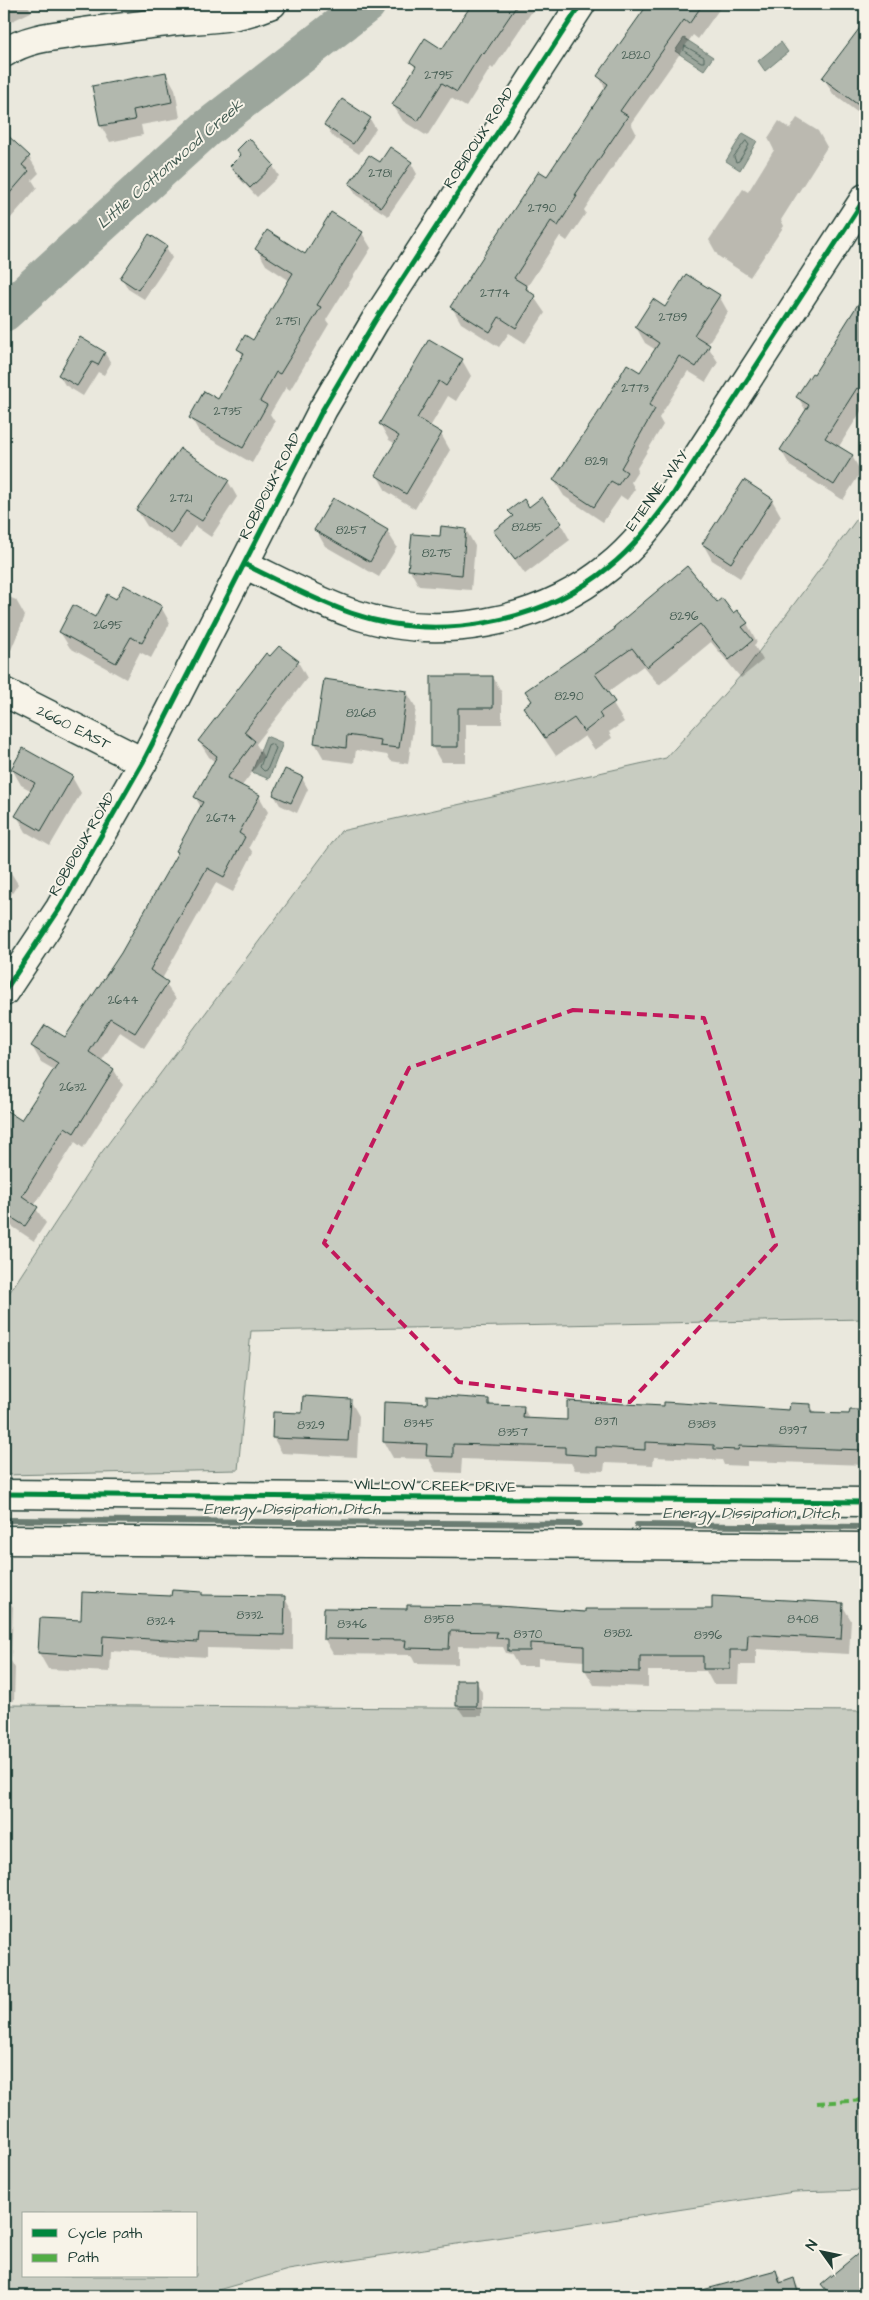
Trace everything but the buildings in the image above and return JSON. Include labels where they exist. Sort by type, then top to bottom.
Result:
[{"type":"street","points":[[4,53],[38,38],[169,22],[228,18],[253,12],[272,4]]},
{"type":"street","name":"ROBIDOUX ROAD","points":[[4,992],[60,908],[143,762],[323,409],[375,321],[581,4]]},
{"type":"street","name":"ETIENNE WAY","points":[[244,564],[352,614],[398,624],[456,627],[530,612],[570,595],[609,567],[642,536],[664,506],[865,198]]},
{"type":"street","name":"2660 EAST","points":[[4,692],[143,762]]},
{"type":"street","name":"WILLOW CREEK DRIVE","points":[[4,1494],[865,1502]]},
{"type":"street","points":[[4,1540],[865,1547]]},
{"type":"highlighted area","points":[[573,1010],[704,1018],[776,1245],[630,1402],[459,1382],[324,1243],[409,1068]]},
{"type":"shaded area","points":[[865,508],[865,1319],[251,1331],[238,1470],[4,1475],[4,1301],[99,1156],[341,831],[666,758],[743,673]]},
{"type":"shaded area","points":[[4,1705],[865,1711],[865,2190],[794,2192],[288,2270],[197,2296],[4,2296]]},
{"type":"water","points":[[684,38],[713,57],[704,70],[675,51]]},
{"type":"water","points":[[781,42],[788,52],[765,71],[758,61]]},
{"type":"water","points":[[743,133],[757,141],[740,170],[726,161]]},
{"type":"water","points":[[266,736],[283,743],[269,779],[252,772]]},
{"type":"waterway","name":"Little Cottonwood Creek","points":[[4,313],[206,129],[367,4]]},
{"type":"waterway","name":"Energy Dissipation Ditch","points":[[4,1520],[579,1524]]},
{"type":"waterway","name":"Energy Dissipation Ditch","points":[[637,1525],[865,1527]]},
{"type":"marked path","points":[[817,2103],[865,2100]]},
{"type":"marked path","points":[[93,2296],[100,2292]]},
{"type":"cycle path","points":[[4,992],[60,908],[143,762],[323,409],[375,321],[581,4]]},
{"type":"cycle path","points":[[244,564],[337,608],[384,622],[417,626],[452,627],[486,623],[519,615],[552,602],[582,587],[626,552],[670,499],[865,198]]},
{"type":"cycle path","points":[[4,1494],[865,1502]]}]
